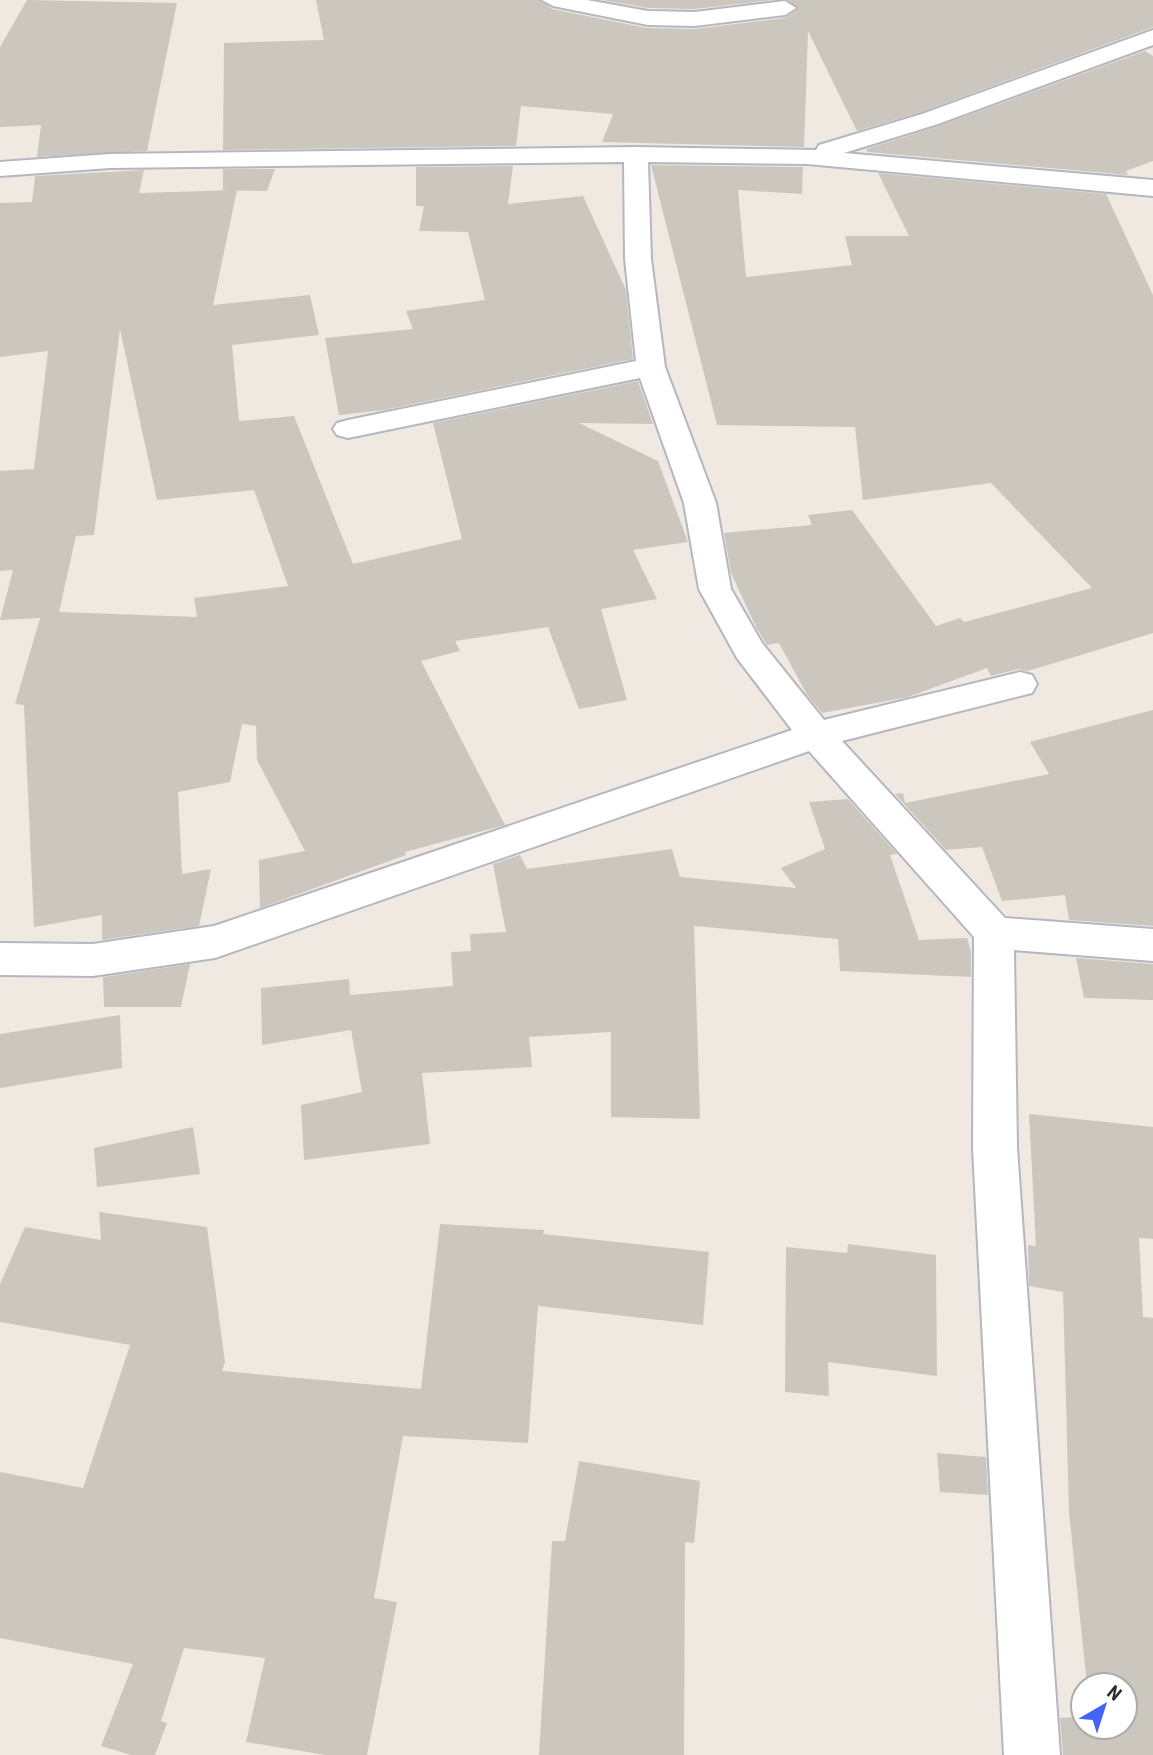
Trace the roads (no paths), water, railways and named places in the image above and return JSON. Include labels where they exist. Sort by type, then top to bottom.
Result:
[{"type":"street","points":[[553,0],[648,18],[695,19],[785,8]]},
{"type":"street","points":[[807,157],[930,119],[1153,37]]},
{"type":"street","points":[[636,153],[638,259],[651,367],[700,503],[715,589],[749,650],[816,735],[993,933],[995,1148],[1032,1755]]},
{"type":"street","points":[[0,169],[110,161],[636,153],[807,157],[1152,192]]},
{"type":"street","points":[[348,429],[651,367]]},
{"type":"street","points":[[0,959],[93,960],[215,942],[816,735],[1020,684]]},
{"type":"street","points":[[993,933],[1153,945]]}]
